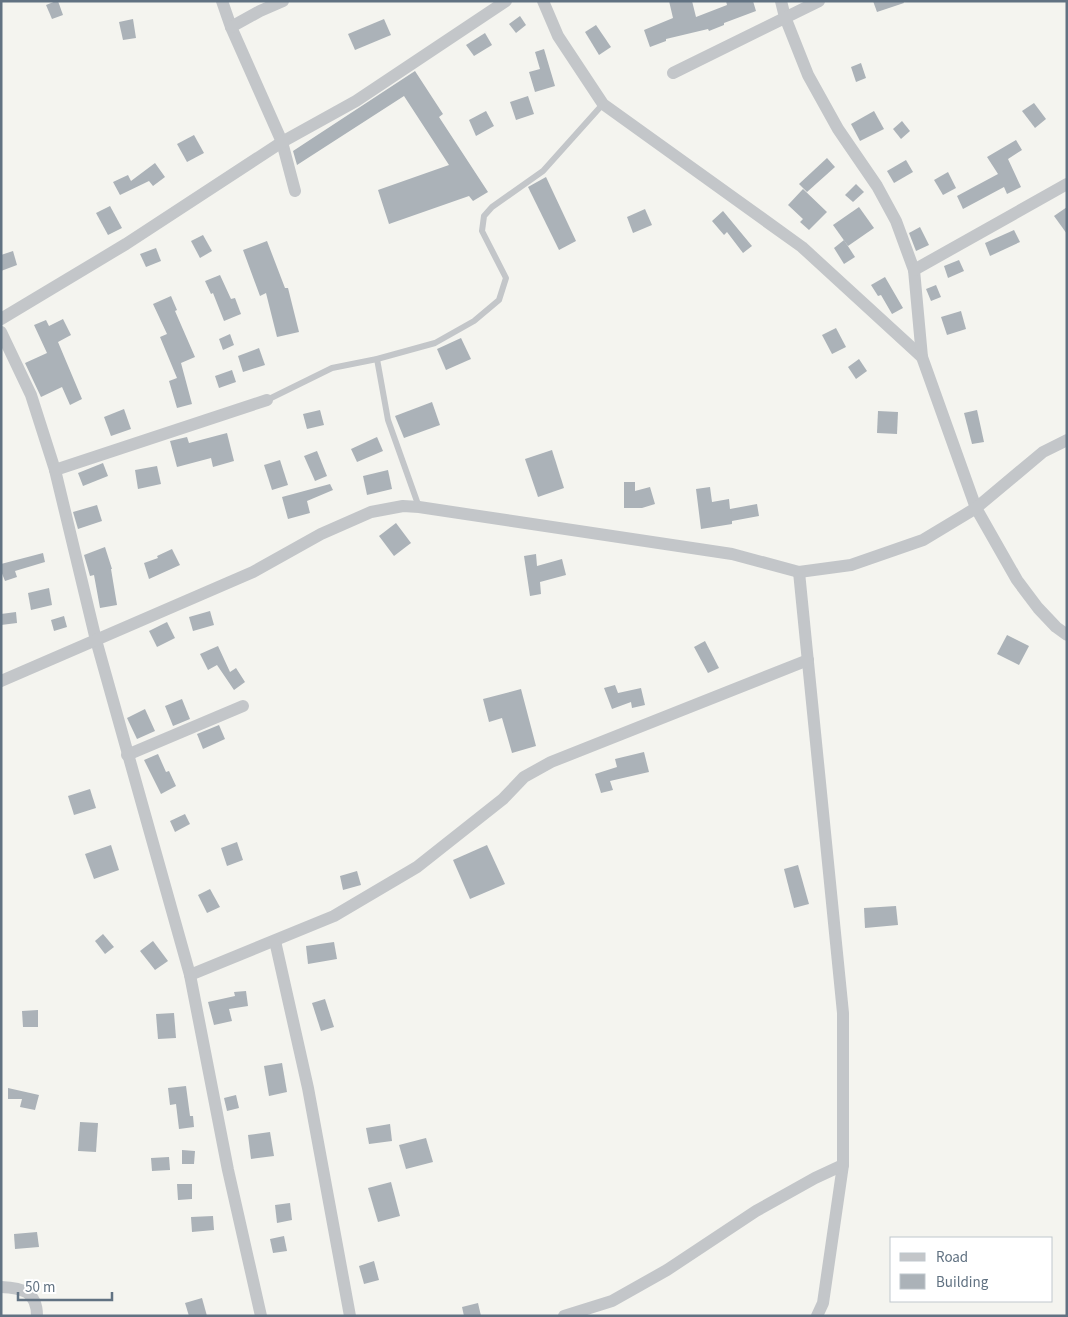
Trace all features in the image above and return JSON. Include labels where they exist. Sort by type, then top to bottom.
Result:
[{"type":"street","points":[[222,1],[231,27],[282,142],[295,191]]},
{"type":"street","points":[[231,27],[283,1]]},
{"type":"street","points":[[1,319],[126,244],[282,142],[356,101],[506,1]]},
{"type":"street","points":[[543,1],[558,36],[603,104],[802,247],[922,357]]},
{"type":"street","points":[[781,1],[784,18],[808,75],[838,129],[877,186],[896,221],[914,270],[922,357],[976,508],[1017,580],[1038,608],[1056,627],[1067,635]]},
{"type":"street","points":[[673,73],[819,1]]},
{"type":"street","points":[[914,270],[1067,184]]},
{"type":"street","points":[[1,332],[31,395],[55,470],[96,640],[190,975],[228,1170],[261,1316]]},
{"type":"street","points":[[55,470],[267,400]]},
{"type":"street","points":[[1,681],[253,572],[321,534],[371,512],[403,506],[419,507],[732,554],[799,572],[851,565],[923,540],[976,508],[1042,452],[1067,440]]},
{"type":"street","points":[[799,572],[844,1013],[842,1165],[823,1302],[817,1316]]},
{"type":"street","points":[[190,975],[334,916],[417,867],[503,799],[524,777],[551,762],[808,660]]},
{"type":"street","points":[[127,754],[243,706]]},
{"type":"street","points":[[275,940],[308,1088],[350,1316]]},
{"type":"street","points":[[564,1316],[612,1301],[667,1270],[756,1211],[842,1165]]},
{"type":"street","points":[[1,1287],[17,1288],[30,1294],[37,1305],[37,1316]]},
{"type":"lane","points":[[267,400],[332,368],[377,359],[435,343],[474,321],[499,300],[506,278],[482,231],[484,216],[492,207],[542,171],[603,104]]},
{"type":"lane","points":[[377,359],[388,420],[419,507]]},
{"type":"building","points":[[58,1],[63,15],[52,19],[46,5]]},
{"type":"building","points":[[669,1],[692,1],[696,17],[727,5],[726,1],[753,1],[756,11],[709,31],[708,29],[666,39],[666,41],[650,47],[644,30],[673,18]]},
{"type":"building","points":[[873,1],[903,1],[904,3],[877,12]]},
{"type":"building","points":[[520,16],[526,25],[516,33],[509,24]]},
{"type":"building","points":[[133,19],[136,38],[123,40],[119,22]]},
{"type":"building","points":[[384,19],[391,35],[355,50],[348,34]]},
{"type":"building","points":[[596,25],[611,47],[599,55],[585,32]]},
{"type":"building","points":[[485,33],[492,45],[474,56],[466,45]]},
{"type":"building","points":[[544,49],[555,86],[535,92],[529,72],[540,69],[535,52]]},
{"type":"building","points":[[861,63],[866,78],[856,82],[851,67]]},
{"type":"building","points":[[415,71],[443,114],[439,117],[488,192],[473,201],[469,196],[389,224],[378,190],[449,165],[404,96],[297,165],[293,151]]},
{"type":"building","points":[[528,96],[534,114],[516,120],[510,102]]},
{"type":"building","points":[[1034,103],[1046,119],[1035,128],[1022,111]]},
{"type":"building","points":[[486,111],[494,126],[476,136],[469,120]]},
{"type":"building","points":[[874,111],[884,129],[860,141],[851,124]]},
{"type":"building","points":[[902,121],[910,131],[901,139],[893,129]]},
{"type":"building","points":[[194,135],[204,153],[187,162],[177,144]]},
{"type":"building","points":[[1016,140],[1022,150],[1008,159],[1021,187],[1007,194],[1004,187],[963,209],[957,196],[998,174],[987,157]]},
{"type":"building","points":[[827,158],[835,167],[807,192],[799,184]]},
{"type":"building","points":[[906,160],[913,172],[894,183],[887,171]]},
{"type":"building","points":[[155,163],[165,177],[153,186],[149,181],[120,195],[113,182],[128,175],[131,181]]},
{"type":"building","points":[[948,172],[956,188],[943,195],[934,180]]},
{"type":"building","points":[[546,177],[576,241],[559,250],[528,187]]},
{"type":"building","points":[[856,184],[864,192],[853,202],[845,195]]},
{"type":"building","points":[[803,189],[827,212],[809,230],[800,222],[803,219],[788,205]]},
{"type":"building","points":[[110,206],[122,228],[108,235],[96,213]]},
{"type":"building","points":[[859,207],[874,228],[848,246],[833,225]]},
{"type":"building","points":[[1067,207],[1067,234],[1054,216]]},
{"type":"building","points":[[645,209],[652,225],[633,233],[627,217]]},
{"type":"building","points":[[723,211],[752,246],[743,253],[727,232],[724,235],[712,221]]},
{"type":"building","points":[[920,227],[929,245],[916,251],[909,233]]},
{"type":"building","points":[[1014,230],[1020,242],[990,256],[985,243]]},
{"type":"building","points":[[203,235],[212,251],[200,258],[191,241]]},
{"type":"building","points":[[844,240],[855,257],[844,264],[834,248]]},
{"type":"building","points":[[267,241],[285,288],[288,288],[299,332],[277,337],[266,293],[260,296],[243,250]]},
{"type":"building","points":[[156,248],[161,261],[146,267],[140,254]]},
{"type":"building","points":[[13,251],[17,265],[1,271],[1,255]]},
{"type":"building","points":[[959,260],[964,271],[948,278],[944,266]]},
{"type":"building","points":[[220,275],[231,299],[235,298],[241,314],[224,321],[213,293],[211,294],[205,281]]},
{"type":"building","points":[[885,277],[903,308],[892,314],[881,295],[878,296],[871,285]]},
{"type":"building","points":[[936,285],[941,297],[931,301],[926,289]]},
{"type":"building","points":[[171,296],[177,310],[175,311],[195,357],[181,363],[192,404],[177,408],[169,381],[177,378],[160,337],[167,334],[153,304]]},
{"type":"building","points":[[961,311],[966,329],[947,335],[941,317]]},
{"type":"building","points":[[63,319],[71,335],[58,342],[82,399],[70,405],[62,387],[41,397],[25,363],[47,353],[34,325],[46,320],[49,326]]},
{"type":"building","points":[[836,328],[846,347],[832,354],[822,335]]},
{"type":"building","points":[[230,334],[234,345],[223,350],[219,339]]},
{"type":"building","points":[[461,338],[471,359],[446,370],[437,349]]},
{"type":"building","points":[[259,348],[265,365],[243,372],[238,356]]},
{"type":"building","points":[[859,359],[867,371],[856,379],[848,367]]},
{"type":"building","points":[[232,370],[236,382],[219,388],[215,376]]},
{"type":"building","points":[[432,402],[440,425],[404,438],[395,416]]},
{"type":"building","points":[[124,409],[131,429],[111,436],[104,417]]},
{"type":"building","points":[[320,410],[324,425],[307,429],[303,414]]},
{"type":"building","points":[[977,410],[984,442],[972,444],[964,413]]},
{"type":"building","points":[[878,411],[898,412],[897,434],[877,433]]},
{"type":"building","points":[[227,433],[234,461],[213,467],[211,458],[177,467],[170,441],[187,437],[189,443]]},
{"type":"building","points":[[377,437],[383,451],[357,462],[351,449]]},
{"type":"building","points":[[552,450],[564,488],[538,497],[525,459]]},
{"type":"building","points":[[317,451],[327,476],[315,481],[304,456]]},
{"type":"building","points":[[280,460],[288,485],[272,490],[264,465]]},
{"type":"building","points":[[103,463],[108,476],[83,486],[78,473]]},
{"type":"building","points":[[157,466],[161,484],[138,489],[135,470]]},
{"type":"building","points":[[388,470],[392,489],[367,495],[363,476]]},
{"type":"building","points":[[624,482],[635,482],[635,491],[650,487],[655,504],[642,508],[624,508]]},
{"type":"building","points":[[330,484],[333,490],[307,501],[310,513],[288,519],[282,497]]},
{"type":"building","points":[[710,487],[712,502],[729,499],[730,509],[757,504],[759,516],[732,521],[732,524],[701,529],[696,489]]},
{"type":"building","points":[[97,505],[102,521],[78,529],[73,512]]},
{"type":"building","points":[[396,523],[411,543],[394,556],[379,536]]},
{"type":"building","points":[[105,547],[112,569],[117,605],[100,608],[94,575],[90,576],[84,555]]},
{"type":"building","points":[[172,549],[180,565],[149,579],[144,563],[158,558],[157,556]]},
{"type":"building","points":[[43,553],[45,562],[15,571],[17,577],[5,581],[1,571],[1,564]]},
{"type":"building","points":[[536,554],[537,566],[562,559],[566,575],[540,582],[541,594],[530,596],[524,556]]},
{"type":"building","points":[[49,588],[52,605],[31,610],[28,593]]},
{"type":"building","points":[[210,611],[214,625],[193,631],[189,617]]},
{"type":"building","points":[[16,612],[17,623],[1,625],[1,614]]},
{"type":"building","points":[[64,616],[67,627],[54,631],[51,620]]},
{"type":"building","points":[[167,622],[175,638],[157,647],[149,631]]},
{"type":"building","points":[[1007,635],[1029,646],[1019,665],[997,654]]},
{"type":"building","points":[[705,641],[719,668],[708,673],[694,647]]},
{"type":"building","points":[[218,646],[230,672],[236,668],[245,682],[234,690],[217,665],[208,670],[200,654]]},
{"type":"building","points":[[615,685],[618,693],[641,688],[645,705],[632,708],[631,702],[612,709],[604,688]]},
{"type":"building","points":[[521,689],[536,746],[512,753],[502,718],[489,722],[483,699]]},
{"type":"building","points":[[182,699],[190,719],[173,726],[165,706]]},
{"type":"building","points":[[145,709],[155,731],[137,739],[127,718]]},
{"type":"building","points":[[219,725],[225,739],[203,749],[197,734]]},
{"type":"building","points":[[644,752],[649,772],[610,781],[613,790],[601,793],[595,774],[617,767],[615,759]]},
{"type":"building","points":[[158,754],[166,772],[169,771],[176,786],[161,794],[144,760]]},
{"type":"building","points":[[90,789],[96,808],[74,815],[68,796]]},
{"type":"building","points":[[185,814],[190,824],[175,832],[170,821]]},
{"type":"building","points":[[237,842],[243,860],[227,866],[221,848]]},
{"type":"building","points":[[111,845],[119,870],[94,879],[85,854]]},
{"type":"building","points":[[487,845],[505,884],[470,899],[453,860]]},
{"type":"building","points":[[798,865],[809,904],[794,908],[784,869]]},
{"type":"building","points":[[357,871],[361,885],[343,890],[340,876]]},
{"type":"building","points":[[210,889],[220,907],[207,913],[198,895]]},
{"type":"building","points":[[896,906],[898,925],[865,928],[864,908]]},
{"type":"building","points":[[103,934],[114,947],[105,954],[95,941]]},
{"type":"building","points":[[153,941],[168,961],[155,970],[140,951]]},
{"type":"building","points":[[334,942],[337,959],[308,964],[306,946]]},
{"type":"building","points":[[246,991],[248,1006],[229,1009],[232,1021],[214,1025],[208,1002],[235,996],[234,992]]},
{"type":"building","points":[[325,999],[334,1027],[321,1031],[312,1003]]},
{"type":"building","points":[[38,1010],[38,1027],[23,1027],[22,1011]]},
{"type":"building","points":[[174,1013],[176,1038],[158,1039],[156,1014]]},
{"type":"building","points":[[282,1063],[287,1092],[269,1096],[264,1066]]},
{"type":"building","points":[[186,1086],[190,1116],[193,1116],[194,1127],[179,1129],[176,1104],[170,1105],[168,1088]]},
{"type":"building","points":[[8,1088],[39,1095],[35,1110],[20,1107],[22,1099],[8,1099]]},
{"type":"building","points":[[236,1095],[239,1108],[227,1111],[224,1098]]},
{"type":"building","points":[[80,1122],[98,1123],[96,1152],[78,1151]]},
{"type":"building","points":[[390,1124],[392,1141],[369,1144],[366,1128]]},
{"type":"building","points":[[270,1132],[274,1156],[251,1159],[248,1135]]},
{"type":"building","points":[[426,1138],[433,1162],[406,1169],[399,1145]]},
{"type":"building","points":[[182,1150],[195,1151],[194,1164],[182,1164]]},
{"type":"building","points":[[169,1157],[170,1170],[152,1171],[151,1158]]},
{"type":"building","points":[[391,1182],[400,1216],[378,1222],[368,1188]]},
{"type":"building","points":[[177,1184],[192,1184],[192,1199],[178,1200]]},
{"type":"building","points":[[290,1203],[292,1220],[277,1223],[275,1205]]},
{"type":"building","points":[[213,1216],[214,1230],[192,1232],[191,1217]]},
{"type":"building","points":[[37,1232],[39,1247],[15,1249],[14,1234]]},
{"type":"building","points":[[284,1236],[287,1251],[273,1253],[270,1239]]},
{"type":"building","points":[[374,1261],[379,1280],[364,1284],[359,1266]]},
{"type":"building","points":[[202,1298],[207,1316],[189,1316],[185,1303]]},
{"type":"building","points":[[478,1303],[481,1316],[464,1316],[462,1307]]}]
